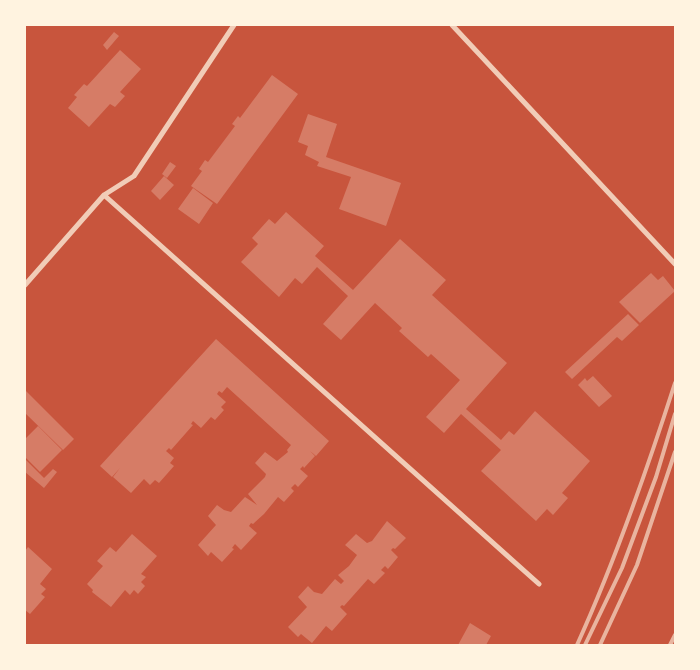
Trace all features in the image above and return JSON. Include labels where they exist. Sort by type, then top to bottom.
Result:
[{"type":"street","points":[[25,285],[104,195],[134,176],[234,25]]},
{"type":"street","points":[[452,25],[675,264]]},
{"type":"street","points":[[104,195],[539,584]]},
{"type":"building","points":[[114,32],[119,36],[107,50],[103,45]]},
{"type":"building","points":[[120,50],[141,69],[120,92],[125,96],[115,107],[110,104],[89,127],[68,108],[77,97],[74,95],[84,84],[87,86]]},
{"type":"building","points":[[272,75],[298,94],[217,204],[191,186],[202,171],[199,169],[205,160],[208,162],[235,126],[232,124],[238,116],[240,118]]},
{"type":"building","points":[[308,114],[337,124],[326,157],[401,183],[386,226],[339,209],[351,177],[317,166],[319,162],[305,155],[308,146],[298,142]]},
{"type":"building","points":[[170,162],[176,166],[167,178],[162,174]]},
{"type":"building","points":[[164,176],[174,185],[160,200],[151,191]]},
{"type":"building","points":[[193,188],[213,203],[199,224],[178,209]]},
{"type":"building","points":[[286,212],[324,246],[315,256],[353,290],[400,239],[446,280],[432,295],[507,363],[466,409],[501,440],[509,431],[514,435],[535,411],[590,461],[562,493],[568,498],[553,515],[547,509],[536,521],[481,471],[501,450],[461,414],[444,433],[426,417],[460,380],[431,354],[428,357],[399,331],[402,328],[375,303],[341,340],[323,324],[348,296],[317,267],[302,284],[295,278],[279,297],[241,262],[258,244],[252,238],[269,219],[275,224]]},
{"type":"building","points":[[651,273],[658,280],[663,276],[675,291],[640,323],[619,302]]},
{"type":"building","points":[[628,314],[639,325],[622,341],[617,337],[572,379],[565,372]]},
{"type":"building","points":[[216,339],[329,441],[316,456],[310,451],[315,456],[304,468],[303,466],[300,469],[308,476],[298,487],[295,484],[291,488],[294,491],[284,502],[278,497],[264,514],[253,524],[251,523],[249,526],[257,533],[241,550],[235,544],[232,548],[234,549],[222,562],[211,552],[208,556],[198,545],[216,525],[208,516],[217,505],[231,512],[245,497],[257,505],[248,494],[266,474],[255,463],[265,452],[277,461],[288,452],[287,450],[291,445],[227,387],[222,393],[219,391],[217,394],[226,402],[221,407],[224,410],[215,420],[211,417],[201,428],[193,421],[191,424],[193,425],[171,450],[169,448],[166,451],[174,458],[170,463],[174,466],[159,483],[155,480],[150,485],[144,479],[131,493],[113,477],[120,468],[112,477],[100,466]]},
{"type":"building","points":[[593,376],[612,396],[599,407],[578,385],[585,378],[587,381]]},
{"type":"building","points":[[25,390],[74,439],[63,450],[25,413]]},
{"type":"building","points":[[38,426],[62,450],[40,472],[25,457],[25,439]]},
{"type":"building","points":[[25,459],[44,478],[53,469],[57,472],[44,488],[25,472]]},
{"type":"building","points":[[387,521],[406,538],[395,549],[391,550],[398,557],[388,569],[385,566],[381,570],[385,573],[374,584],[368,579],[344,606],[340,607],[347,614],[332,631],[326,626],[312,643],[301,634],[298,637],[288,627],[307,607],[298,597],[308,586],[314,592],[322,594],[335,579],[341,584],[344,581],[338,575],[349,566],[357,555],[345,545],[356,534],[367,543],[372,541]]},
{"type":"building","points":[[132,534],[157,556],[141,574],[146,577],[141,582],[145,586],[138,594],[134,590],[130,595],[125,590],[111,607],[92,592],[93,590],[87,584],[103,566],[97,561],[110,547],[116,552]]},
{"type":"building","points":[[28,547],[52,569],[40,584],[46,589],[41,594],[45,597],[30,614],[25,610],[25,551]]},
{"type":"building","points":[[470,623],[491,636],[486,645],[458,645]]},
{"type":"railway","points":[[577,645],[630,516],[675,383]]},
{"type":"railway","points":[[585,645],[622,568],[656,477],[675,414]]},
{"type":"railway","points":[[600,645],[637,565],[675,452]]},
{"type":"railway","points":[[670,645],[675,635]]}]
